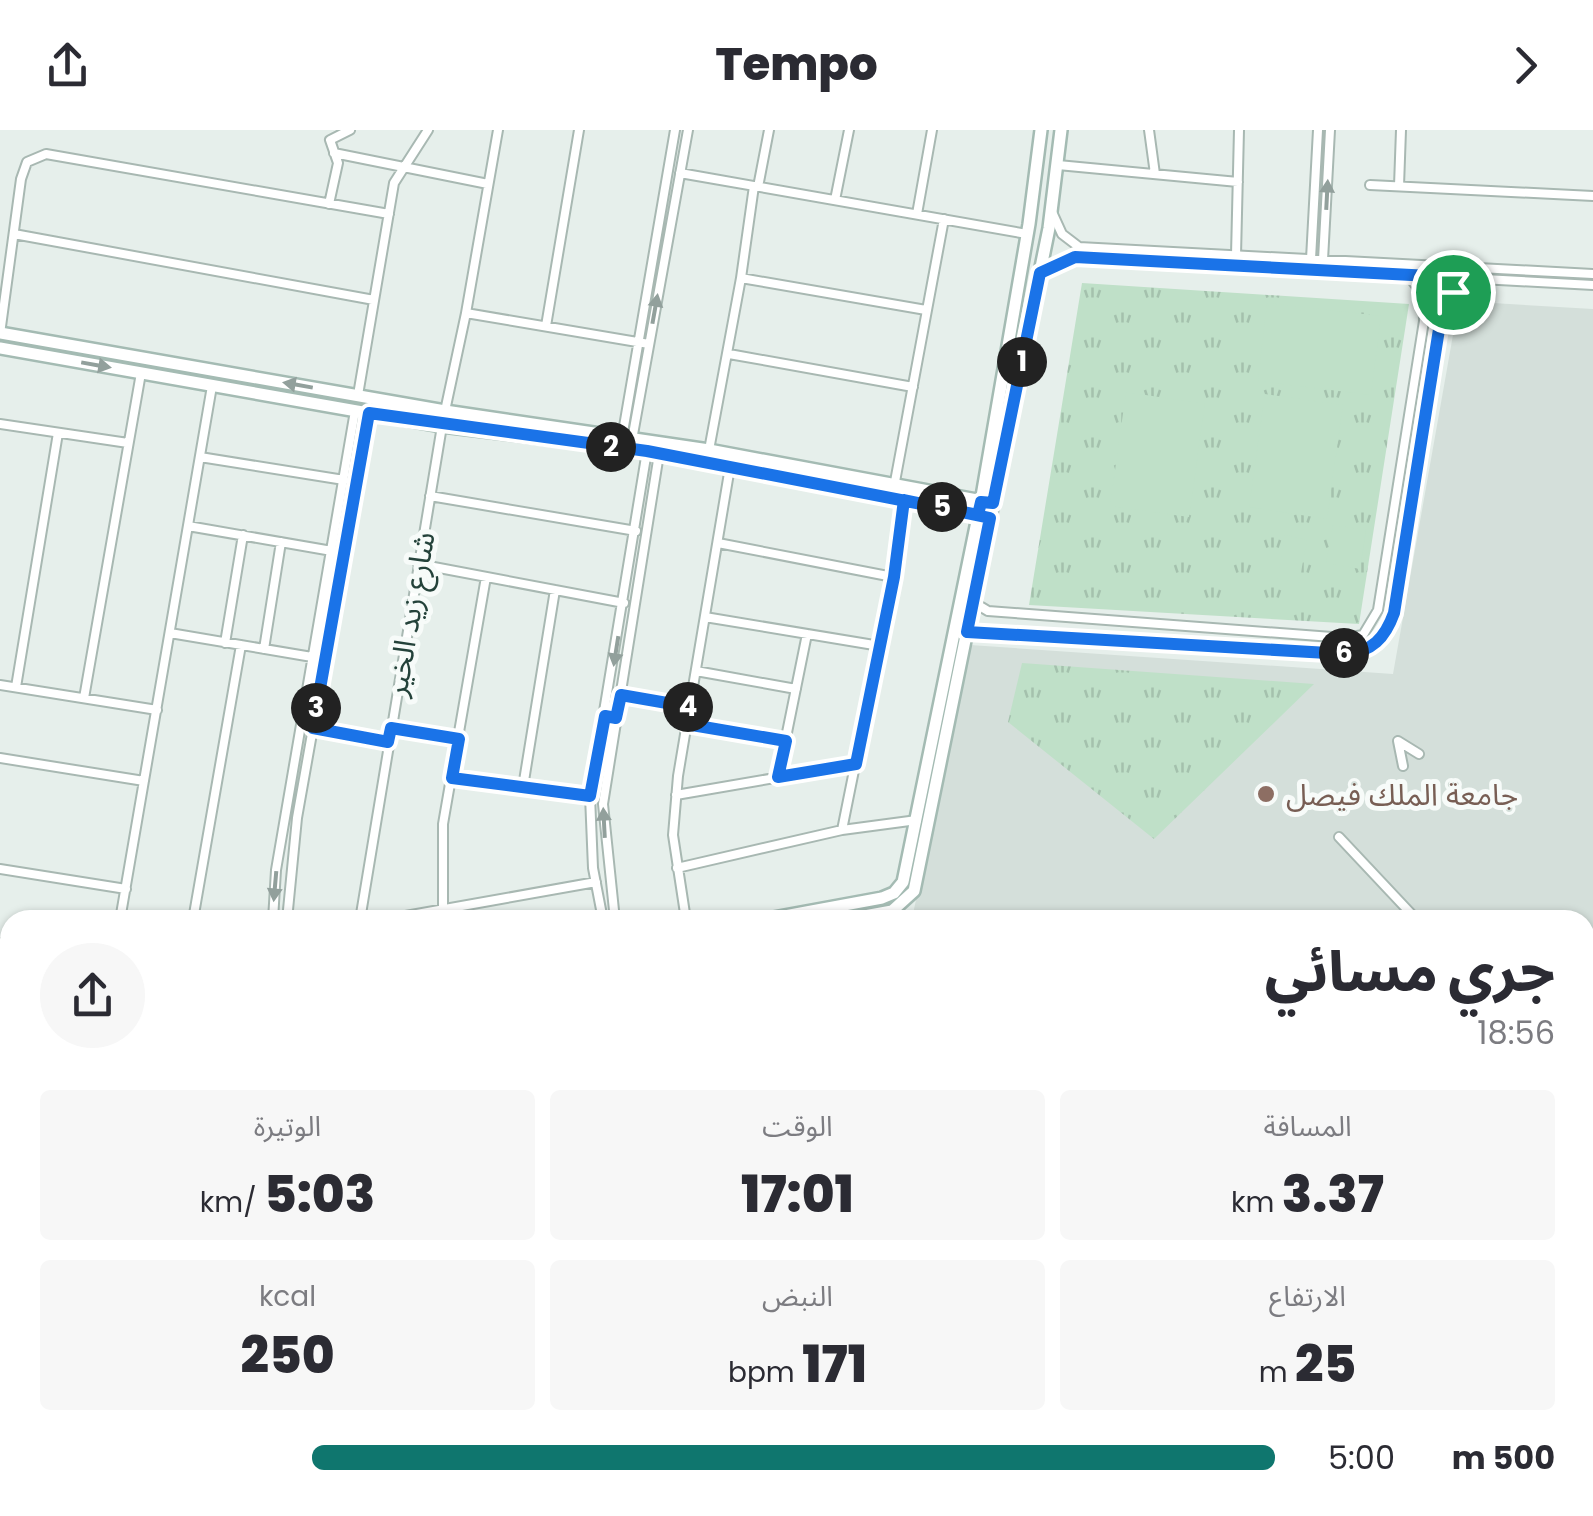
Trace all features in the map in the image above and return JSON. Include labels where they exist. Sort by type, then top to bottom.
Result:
[{"type":"street","points":[[329,204],[338,163],[330,140],[350,130]]},
{"type":"street","points":[[358,395],[388,214],[400,169],[428,130]]},
{"type":"street","points":[[445,410],[498,130]]},
{"type":"street","points":[[546,326],[579,130]]},
{"type":"street","points":[[627,439],[638,342],[675,130]]},
{"type":"street","points":[[627,439],[649,344],[688,130]]},
{"type":"street","points":[[709,450],[769,130]]},
{"type":"street","points":[[835,200],[848,130]]},
{"type":"street","points":[[917,214],[932,130]]},
{"type":"street","points":[[892,910],[914,891],[973,602],[1041,130]]},
{"type":"street","points":[[813,910],[894,894],[903,882],[1040,273],[1052,211],[1060,130]]},
{"type":"street","points":[[1149,130],[1155,174]]},
{"type":"street","points":[[1236,255],[1239,130]]},
{"type":"street","points":[[1311,259],[1318,130]]},
{"type":"street","points":[[1323,260],[1330,130]]},
{"type":"street","points":[[1399,186],[1402,130]]},
{"type":"street","points":[[334,153],[488,184]]},
{"type":"street","points":[[388,214],[46,154],[28,162],[0,333],[445,410],[709,450],[986,509]]},
{"type":"street","points":[[1058,165],[1238,182]]},
{"type":"street","points":[[680,173],[1028,234]]},
{"type":"street","points":[[1370,185],[1593,196]]},
{"type":"street","points":[[1052,211],[1062,234],[1079,247],[1593,274],[1593,259]]},
{"type":"street","points":[[894,487],[944,219]]},
{"type":"street","points":[[14,234],[374,300]]},
{"type":"street","points":[[1040,273],[1075,257],[1593,284]]},
{"type":"street","points":[[973,602],[988,611],[1345,638],[1363,635],[1378,610],[1424,321],[1423,295],[1408,275]]},
{"type":"street","points":[[741,278],[926,310]]},
{"type":"street","points":[[967,632],[1345,654],[1375,645],[1394,613],[1440,323],[1445,305],[1468,278]]},
{"type":"street","points":[[466,313],[649,344]]},
{"type":"street","points":[[0,348],[442,426],[653,452],[904,500],[986,509]]},
{"type":"street","points":[[728,354],[913,387]]},
{"type":"street","points":[[84,698],[141,373]]},
{"type":"street","points":[[122,910],[212,386]]},
{"type":"street","points":[[274,910],[276,870],[355,411]]},
{"type":"street","points":[[287,910],[288,873],[369,413]]},
{"type":"street","points":[[0,424],[128,444]]},
{"type":"street","name":"شارع زيد الخير","points":[[362,910],[442,426]]},
{"type":"street","points":[[16,687],[58,432]]},
{"type":"street","points":[[602,910],[590,796],[653,452]]},
{"type":"street","points":[[615,910],[603,804],[653,452]]},
{"type":"street","points":[[200,457],[344,480]]},
{"type":"street","points":[[684,910],[677,868],[676,795],[730,467]]},
{"type":"street","points":[[430,496],[636,531]]},
{"type":"street","points":[[842,830],[894,577],[904,500]]},
{"type":"street","points":[[188,526],[332,551]]},
{"type":"street","points":[[226,642],[242,536]]},
{"type":"street","points":[[264,649],[281,542]]},
{"type":"street","points":[[718,544],[894,577]]},
{"type":"street","points":[[418,564],[624,603]]},
{"type":"street","points":[[444,909],[440,857],[486,577]]},
{"type":"street","points":[[523,787],[556,590]]},
{"type":"street","points":[[705,618],[880,646]]},
{"type":"street","points":[[170,633],[325,659]]},
{"type":"street","points":[[778,777],[807,634]]},
{"type":"street","points":[[195,910],[240,645]]},
{"type":"street","points":[[696,670],[796,689]]},
{"type":"street","points":[[0,685],[156,710]]},
{"type":"street","points":[[621,695],[690,707]]},
{"type":"street","points":[[605,716],[616,718]]},
{"type":"street","points":[[686,724],[786,741]]},
{"type":"street","points":[[313,728],[388,742]]},
{"type":"street","points":[[391,728],[459,739]]},
{"type":"street","points":[[1403,766],[1398,741],[1419,754]]},
{"type":"street","points":[[0,758],[144,781]]},
{"type":"street","points":[[676,795],[856,764]]},
{"type":"street","points":[[452,778],[590,796]]},
{"type":"street","points":[[677,868],[842,830],[916,820]]},
{"type":"street","points":[[1339,837],[1408,910]]},
{"type":"street","points":[[0,870],[126,889]]},
{"type":"street","points":[[438,910],[596,882]]},
{"type":"shaded area","name":"جامعة الملك فيصل","points":[[1459,301],[1593,309],[1593,910],[914,910],[970,645],[1393,674]]},
{"type":"green space","points":[[1082,283],[1409,304],[1359,624],[1029,605]]},
{"type":"green space","points":[[1267,303],[1381,316],[1371,395],[1258,381]]},
{"type":"green space","points":[[1126,392],[1205,404],[1189,517],[1110,506]]},
{"type":"green space","points":[[1265,394],[1343,405],[1327,519],[1249,507]]},
{"type":"green space","points":[[1333,525],[1366,530],[1360,569],[1326,563]]},
{"type":"green space","points":[[1285,535],[1307,540],[1299,583],[1277,579]]},
{"type":"green space","points":[[1022,663],[1314,684],[1154,839],[1008,722]]},
{"type":"place","name":"جامعة الملك فيصل","points":[[1266,794]]},
{"type":"route","points":[[1453,292],[1440,323],[1394,613],[1383,637],[1365,650],[1345,654],[967,632],[990,518],[904,500],[894,577],[856,764],[778,777],[786,741],[686,724],[690,707],[621,695],[616,718],[605,716],[590,796],[452,778],[459,739],[391,728],[388,742],[313,728],[369,413],[647,451],[904,500],[978,515],[981,502],[993,503],[1040,273],[1058,262],[1075,257],[1468,278],[1453,292]]}]
